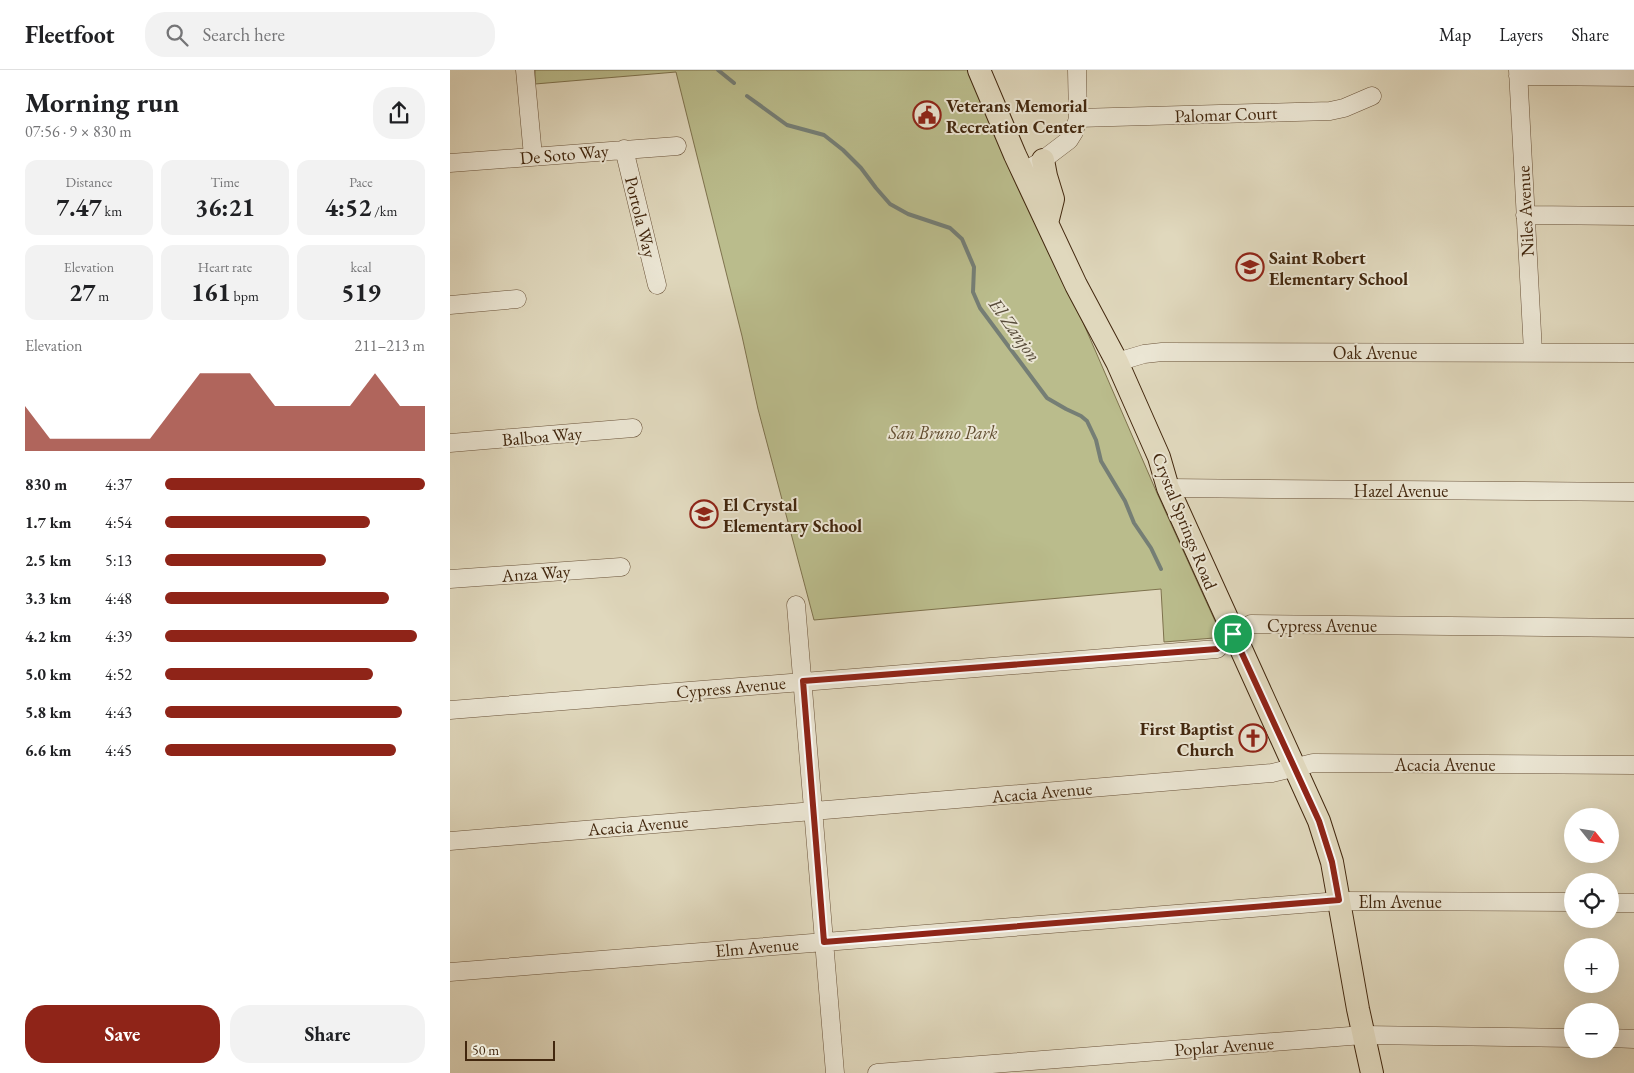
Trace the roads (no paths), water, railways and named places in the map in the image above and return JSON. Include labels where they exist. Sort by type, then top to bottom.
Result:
[{"type":"main road","name":"Crystal Springs Road","points":[[979,70],[1076,285],[1117,362],[1159,457],[1168,488],[1327,841],[1363,1035],[1372,1073]]},
{"type":"main road","points":[[1043,160],[1053,199],[1048,222]]},
{"type":"street","points":[[525,70],[533,156]]},
{"type":"street","points":[[1023,170],[1043,160],[1069,140],[1074,132],[1078,118],[1077,70]]},
{"type":"street","points":[[1518,73],[1634,77]]},
{"type":"street","name":"Niles Avenue","points":[[1518,73],[1533,352]]},
{"type":"street","name":"Palomar Court","points":[[1078,118],[1330,111],[1344,108],[1372,96]]},
{"type":"street","name":"De Soto Way","points":[[450,164],[677,146]]},
{"type":"street","name":"Portola Way","points":[[624,149],[657,285]]},
{"type":"street","points":[[1525,215],[1634,216]]},
{"type":"street","points":[[450,305],[517,299]]},
{"type":"street","name":"Oak Avenue","points":[[1117,362],[1144,354],[1162,352],[1634,353]]},
{"type":"street","name":"Balboa Way","points":[[450,443],[633,428]]},
{"type":"street","name":"Hazel Avenue","points":[[1168,488],[1634,492]]},
{"type":"street","name":"Anza Way","points":[[450,579],[621,566]]},
{"type":"street","points":[[796,605],[835,1073]]},
{"type":"street","name":"Cypress Avenue","points":[[450,710],[1217,649],[1233,634],[1251,624],[1634,628]]},
{"type":"street","name":"Acacia Avenue","points":[[450,841],[1272,773],[1313,763],[1634,765]]},
{"type":"street","name":"Elm Avenue","points":[[450,972],[1339,900],[1564,902]]},
{"type":"street","points":[[1619,903],[1634,903]]},
{"type":"street","name":"Poplar Avenue","points":[[877,1073],[1363,1035],[1564,1038]]},
{"type":"street","points":[[1619,1038],[1634,1039]]},
{"type":"waterway","name":"El Zanjon","points":[[718,70],[734,83]]},
{"type":"waterway","name":"El Zanjon","points":[[747,96],[787,125],[824,135],[861,168],[890,204],[908,214],[950,228],[962,239],[974,267],[973,292],[980,308],[1047,398],[1087,421],[1096,440],[1101,461],[1125,501],[1134,523],[1151,548],[1161,569]]},
{"type":"place","name":"Veterans Memorial Recreation Center","points":[[927,115]]},
{"type":"place","name":"Saint Robert Elementary School","points":[[1250,267]]},
{"type":"place","name":"El Crystal Elementary School","points":[[704,514]]},
{"type":"place","name":"First Baptist Church","points":[[1253,738]]},
{"type":"park label","name":"San Bruno Park","points":[[943,432]]}]
